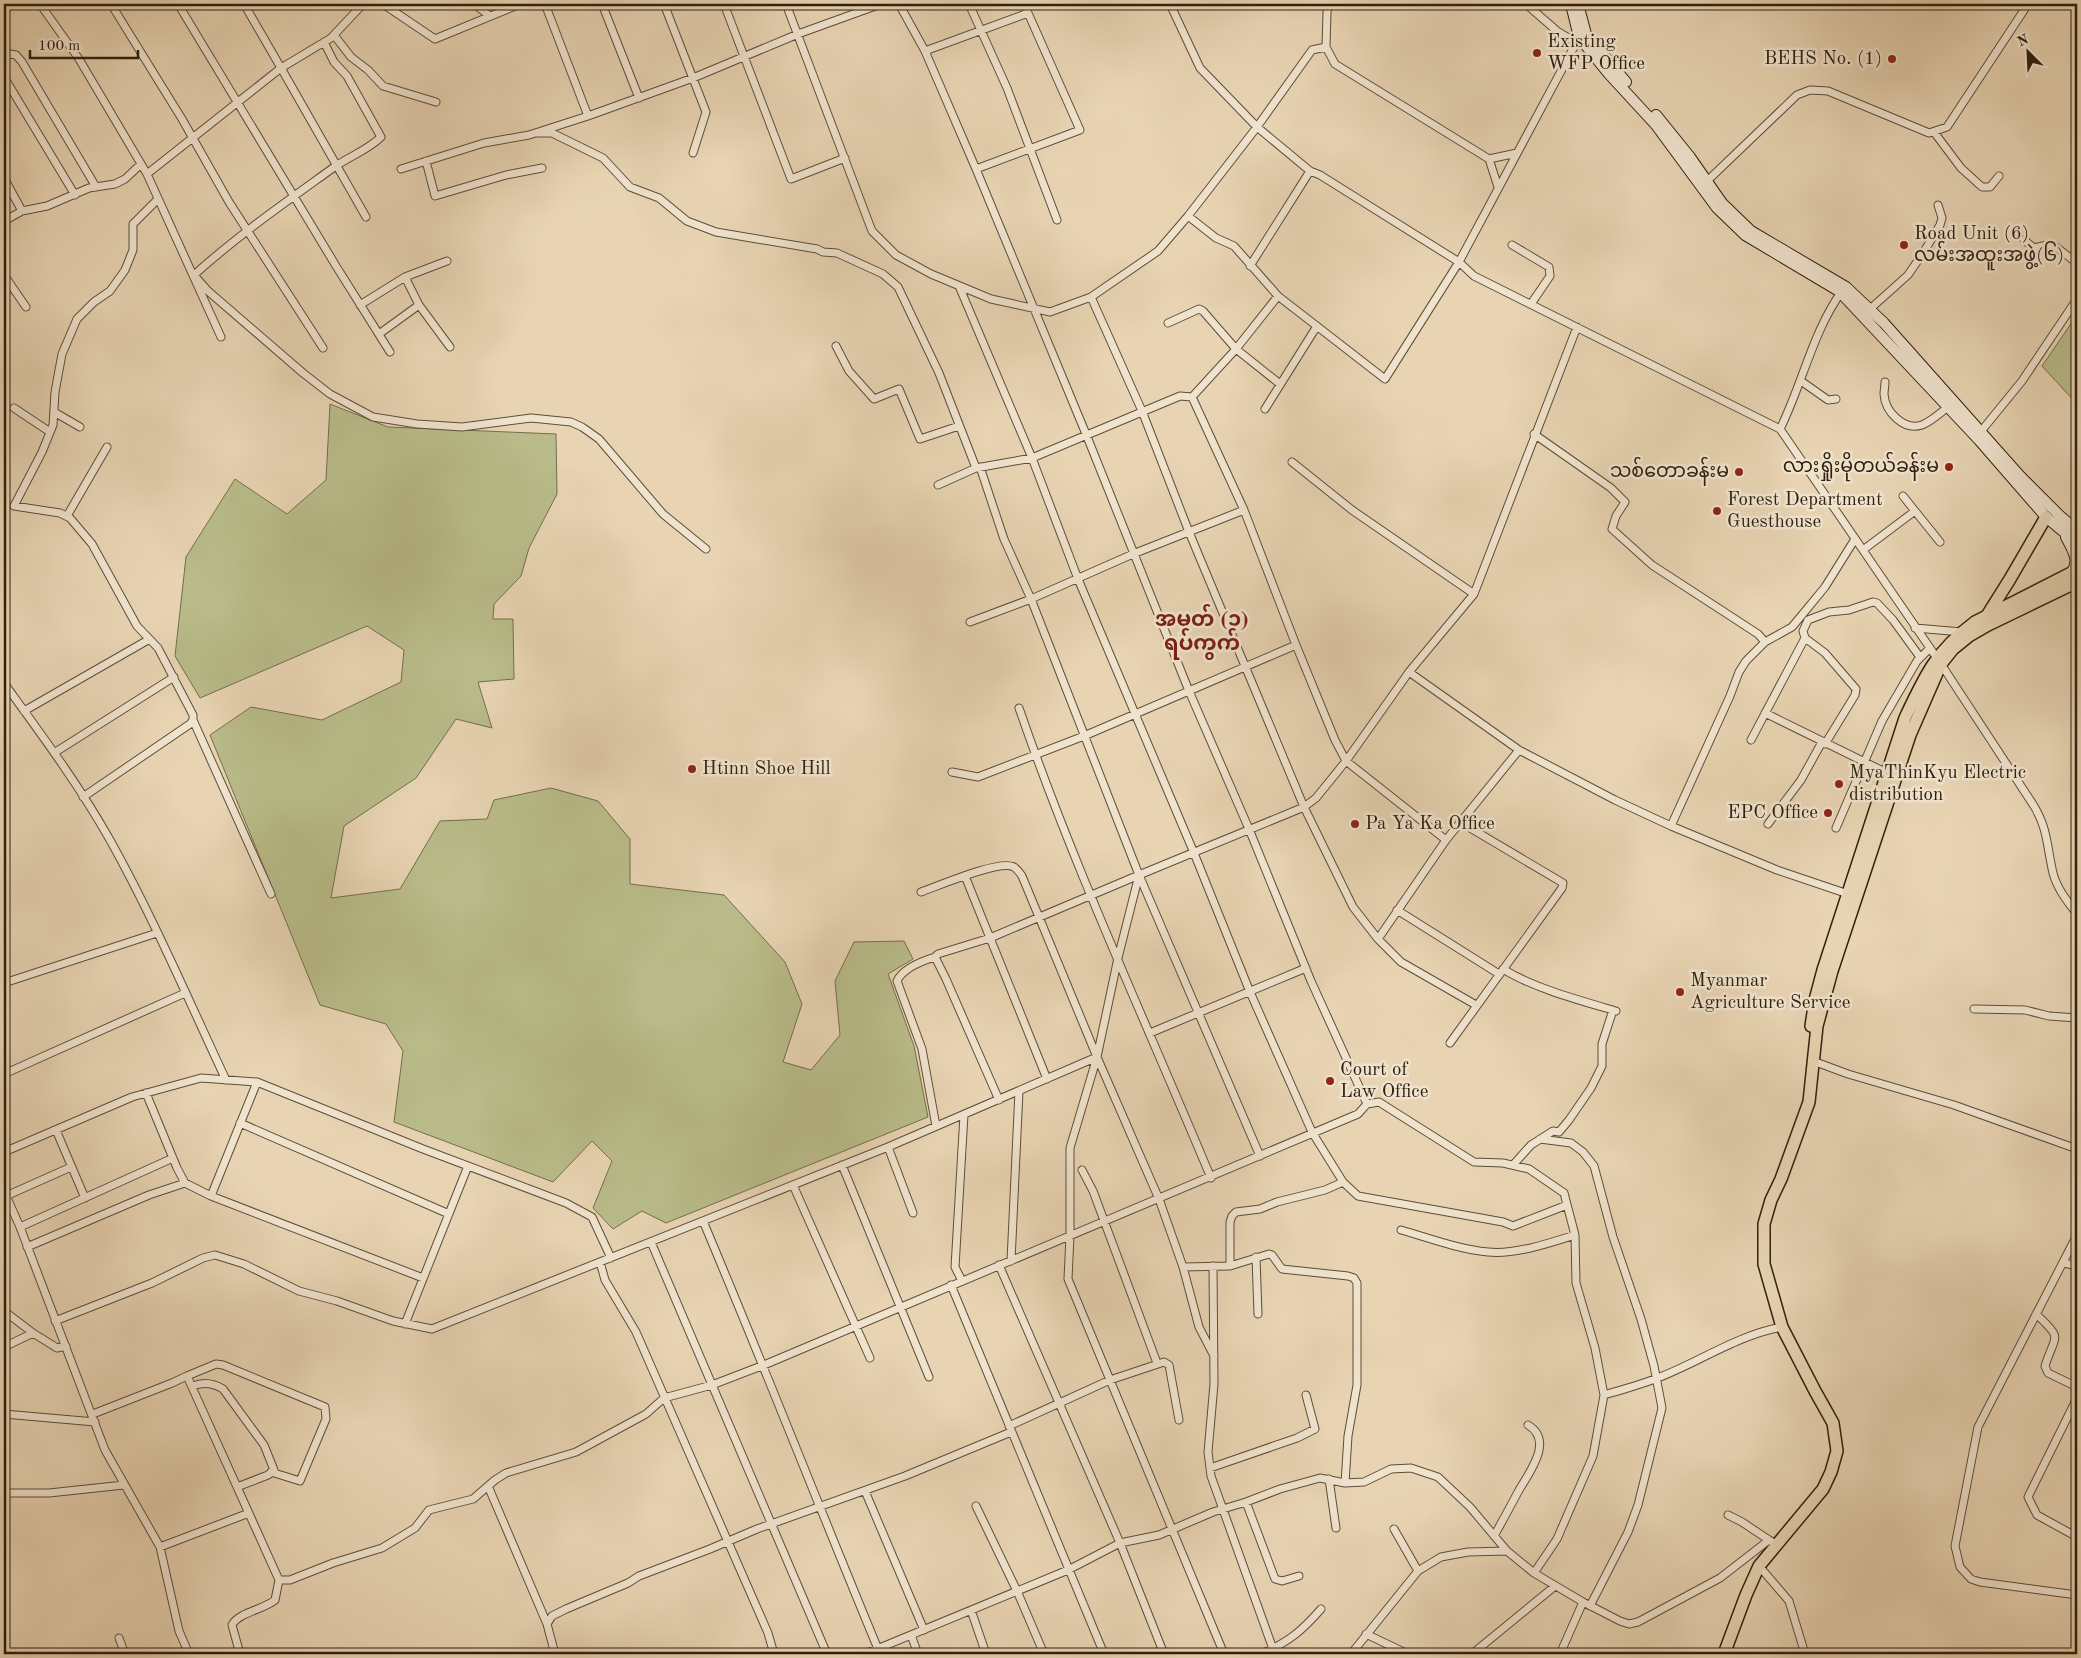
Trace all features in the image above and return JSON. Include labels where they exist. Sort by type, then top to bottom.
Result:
[{"type":"main road","points":[[1570,4],[1581,39],[1704,183],[1717,208],[1745,235],[1844,290],[1870,309],[1978,434],[2046,517],[2077,543]]},
{"type":"main road","points":[[1578,4],[1581,39]]},
{"type":"main road","points":[[1844,290],[1948,407],[1978,434],[2059,516],[2072,528],[2077,529]]},
{"type":"main road","points":[[1987,614],[2046,517]]},
{"type":"main road","points":[[2065,533],[2076,561],[2075,575]]},
{"type":"main road","points":[[1782,1179],[1801,1103],[1815,1000],[1905,718],[1921,684],[1936,657],[1962,632],[1987,614],[2075,575]]},
{"type":"main road","points":[[1724,1654],[1746,1595],[1772,1541],[1823,1488],[1831,1472],[1837,1451],[1833,1423],[1782,1327],[1764,1264],[1764,1224],[1771,1200],[1782,1179],[1809,1102],[1817,1026],[1832,972],[1936,657],[1952,650],[1969,636],[2075,575]]},
{"type":"street","points":[[40,4],[79,59],[147,174],[221,337]]},
{"type":"street","points":[[112,4],[182,119],[229,202],[323,348]]},
{"type":"street","points":[[178,4],[390,352]]},
{"type":"street","points":[[244,4],[366,217]]},
{"type":"street","points":[[147,174],[281,68],[334,35],[363,4]]},
{"type":"street","points":[[383,4],[435,39],[447,36],[520,4]]},
{"type":"street","points":[[474,4],[490,16]]},
{"type":"street","points":[[544,4],[588,116]]},
{"type":"street","points":[[602,4],[639,98]]},
{"type":"street","points":[[664,4],[706,112],[693,153]]},
{"type":"street","points":[[724,4],[792,179],[845,158]]},
{"type":"street","points":[[786,4],[872,231],[896,255],[931,274],[991,299],[1050,312],[1091,297],[1158,251],[1188,216],[1257,127],[1312,50],[1326,47]]},
{"type":"street","points":[[401,169],[484,143],[536,133],[588,116],[693,78],[798,34],[880,4]]},
{"type":"street","points":[[899,4],[925,51],[976,169],[1086,434],[1189,691],[1306,968],[1367,1104]]},
{"type":"street","points":[[969,4],[1007,88],[1057,220]]},
{"type":"street","points":[[976,169],[1080,130],[1024,4]]},
{"type":"street","points":[[1170,4],[1200,68],[1257,127],[1310,172],[1320,176],[1459,262],[1474,276],[1780,429],[1936,657],[2043,819],[2054,875],[2061,893],[2077,914]]},
{"type":"street","points":[[1329,4],[1326,12],[1326,47],[1335,64],[1489,159],[1498,187]]},
{"type":"street","points":[[1188,216],[1216,238],[1234,246],[1278,296],[1385,379],[1459,262],[1498,187],[1581,39],[1557,31],[1526,4]]},
{"type":"street","points":[[1704,183],[1797,95],[1810,90],[1828,91],[1930,133],[1946,127],[2028,4]]},
{"type":"street","points":[[925,51],[1028,12]]},
{"type":"street","points":[[334,35],[351,58],[368,70],[383,86],[436,102]]},
{"type":"street","points":[[194,275],[214,257],[294,196],[337,165],[381,138],[347,76],[334,62],[324,42]]},
{"type":"street","points":[[4,53],[16,55],[22,62],[96,187]]},
{"type":"street","points":[[4,77],[75,195]]},
{"type":"street","points":[[1934,132],[1961,168],[1982,187],[1990,187],[1999,176]]},
{"type":"street","points":[[536,133],[552,133],[603,158],[630,188],[659,198],[687,221],[716,232],[837,253],[883,274],[898,287],[939,374],[978,468],[1004,539],[1031,599],[1139,875],[1260,1156]]},
{"type":"street","points":[[1489,159],[1517,153]]},
{"type":"street","points":[[426,161],[435,196],[506,175],[542,168]]},
{"type":"street","points":[[4,221],[22,211],[47,206],[96,187],[120,181],[141,164]]},
{"type":"street","points":[[1250,266],[1310,172]]},
{"type":"street","points":[[4,178],[22,211]]},
{"type":"street","points":[[158,199],[133,224],[133,250],[125,270],[110,291],[94,302],[76,319],[62,354],[55,392],[53,425],[42,452],[14,506],[60,513],[67,516],[92,544],[137,626],[148,640],[158,648],[174,677],[193,715],[193,720],[271,894]]},
{"type":"street","points":[[1870,309],[1908,276],[1940,225],[1942,218],[1938,205]]},
{"type":"street","points":[[2024,240],[2034,248],[2052,244],[2077,263]]},
{"type":"street","points":[[1512,245],[1549,267],[1551,272],[1531,304]]},
{"type":"street","points":[[360,305],[404,277],[447,261]]},
{"type":"street","points":[[4,275],[26,307]]},
{"type":"street","points":[[194,275],[208,291],[303,374],[330,394],[374,417],[417,424],[462,427],[531,418],[570,422],[582,427],[598,440],[663,514],[706,549]]},
{"type":"street","points":[[404,277],[419,305],[450,347]]},
{"type":"street","points":[[959,286],[1032,458],[1078,579],[1194,852],[1250,992],[1313,1134],[1343,1182],[1358,1196],[1503,1222],[1513,1226],[1567,1205]]},
{"type":"street","points":[[1780,429],[1815,344],[1844,290]]},
{"type":"street","points":[[1192,397],[1236,350],[1278,296]]},
{"type":"street","points":[[1091,297],[1142,411],[1189,532],[1304,807],[1352,907],[1378,939],[1401,962],[1476,1005]]},
{"type":"street","points":[[1978,434],[2022,381],[2077,299]]},
{"type":"street","points":[[379,334],[419,305]]},
{"type":"street","points":[[1168,323],[1199,309],[1204,311],[1236,350],[1280,384]]},
{"type":"street","points":[[1265,408],[1317,326]]},
{"type":"street","points":[[936,1126],[922,1049],[897,981],[899,976],[923,960],[990,938],[1304,807],[1316,798],[1346,761],[1409,672],[1474,594],[1534,434],[1577,327]]},
{"type":"street","points":[[836,346],[849,371],[874,399],[899,388],[920,439],[960,426]]},
{"type":"street","points":[[1801,381],[1828,400],[1836,398]]},
{"type":"street","points":[[1885,382],[1884,396],[1888,408],[1896,419],[1908,425],[1921,425],[1948,407]]},
{"type":"street","points":[[938,485],[978,468],[1032,458],[1180,396],[1192,397]]},
{"type":"street","points":[[1192,397],[1244,510],[1296,645],[1335,740],[1346,761],[1446,840]]},
{"type":"street","points":[[14,408],[50,432]]},
{"type":"street","points":[[54,412],[80,426]]},
{"type":"street","points":[[1534,434],[1610,488],[1625,502],[1616,516],[1612,529],[1652,565],[1751,629],[1765,642]]},
{"type":"street","points":[[67,516],[107,446]]},
{"type":"street","points":[[1292,462],[1352,510],[1474,594]]},
{"type":"street","points":[[1903,496],[1940,542]]},
{"type":"street","points":[[970,622],[1031,599],[1133,554],[1244,510]]},
{"type":"street","points":[[1863,550],[1915,511]]},
{"type":"street","points":[[1671,826],[1730,696],[1738,672],[1765,642],[1792,627],[1825,587],[1855,539]]},
{"type":"street","points":[[1768,824],[1801,780],[1855,695],[1855,685],[1825,653],[1805,638],[1803,631],[1808,620],[1829,612],[1849,610],[1873,602],[1877,603],[1893,620],[1920,657]]},
{"type":"street","points":[[1915,628],[1962,632]]},
{"type":"street","points":[[1751,740],[1805,638]]},
{"type":"street","points":[[24,711],[148,640]]},
{"type":"street","points":[[952,772],[978,777],[1084,736],[1296,645]]},
{"type":"street","points":[[1920,657],[1936,657]]},
{"type":"street","points":[[1836,828],[1882,721],[1920,657]]},
{"type":"street","points":[[1409,672],[1519,750],[1615,800],[1671,826],[1778,870],[1848,894]]},
{"type":"street","points":[[54,753],[174,677]]},
{"type":"street","points":[[4,683],[54,753],[110,839],[157,933],[226,1080]]},
{"type":"street","points":[[1019,708],[1034,754],[1090,895],[1211,1178]]},
{"type":"street","points":[[1765,713],[1888,773]]},
{"type":"street","points":[[83,797],[193,720]]},
{"type":"street","points":[[1378,939],[1446,840],[1519,750]]},
{"type":"street","points":[[1450,1043],[1562,888],[1563,883],[1460,822]]},
{"type":"street","points":[[921,892],[1002,865],[1014,867],[1022,876],[1097,1057],[1159,1199],[1183,1267],[1198,1327],[1214,1356]]},
{"type":"street","points":[[1139,875],[1118,958],[1097,1057],[1070,1148],[1068,1279],[1224,1654]]},
{"type":"street","points":[[965,876],[1047,1079]]},
{"type":"street","points":[[1397,910],[1501,972],[1512,974],[1565,995],[1615,1010],[1602,1044],[1602,1066],[1591,1088],[1559,1132],[1553,1131],[1530,1145],[1513,1165]]},
{"type":"street","points":[[4,984],[157,933]]},
{"type":"street","points":[[935,957],[999,1100]]},
{"type":"street","points":[[1150,1033],[1306,968]]},
{"type":"street","points":[[4,1074],[185,993]]},
{"type":"street","points":[[1974,1009],[2025,1010],[2049,1016],[2077,1018]]},
{"type":"street","points":[[55,1320],[152,1283],[203,1258],[215,1255],[244,1264],[299,1291],[337,1301],[392,1321],[432,1329],[888,1147],[1097,1057]]},
{"type":"street","points":[[1813,1061],[1848,1074],[1954,1105],[2077,1148]]},
{"type":"street","points":[[4,1152],[132,1097],[146,1093],[201,1078],[256,1082],[566,1203],[592,1217],[611,1258]]},
{"type":"street","points":[[211,1196],[256,1082]]},
{"type":"street","points":[[1010,1261],[1019,1091]]},
{"type":"street","points":[[146,1093],[185,1183],[211,1196],[423,1278]]},
{"type":"street","points":[[279,1580],[290,1580],[382,1548],[415,1528],[428,1510],[473,1498],[494,1480],[506,1473],[576,1452],[646,1414],[664,1398],[712,1385],[764,1365],[951,1285],[1211,1178],[1358,1114],[1367,1104],[1379,1102],[1474,1162],[1503,1163],[1529,1169],[1557,1186],[1564,1193],[1576,1235],[1576,1283],[1595,1348],[1604,1395],[1593,1456],[1558,1539],[1534,1573]]},
{"type":"street","points":[[962,1281],[954,1267],[964,1115]]},
{"type":"street","points":[[240,1123],[449,1214]]},
{"type":"street","points":[[56,1130],[85,1198]]},
{"type":"street","points":[[1540,1139],[1571,1144],[1583,1152],[1594,1166],[1613,1237],[1641,1319],[1661,1394],[1662,1408],[1638,1505],[1628,1532],[1586,1604],[1560,1654]]},
{"type":"street","points":[[888,1147],[914,1213]]},
{"type":"street","points":[[20,1227],[173,1158]]},
{"type":"street","points":[[842,1165],[929,1378]]},
{"type":"street","points":[[405,1324],[468,1166]]},
{"type":"street","points":[[71,1167],[5,1193],[93,1414],[105,1450],[160,1547],[179,1631],[189,1654]]},
{"type":"street","points":[[1082,1170],[1087,1177],[1157,1363]]},
{"type":"street","points":[[1230,1266],[1230,1222],[1236,1212],[1260,1209],[1282,1201],[1325,1190],[1343,1182]]},
{"type":"street","points":[[27,1247],[149,1195],[185,1183]]},
{"type":"street","points":[[793,1185],[870,1358]]},
{"type":"street","points":[[703,1221],[764,1365],[819,1507],[878,1649]]},
{"type":"street","points":[[1400,1230],[1489,1252],[1508,1251],[1540,1245],[1576,1235]]},
{"type":"street","points":[[2077,1235],[1978,1427],[1955,1546],[1960,1568],[1970,1579],[1980,1582],[2077,1594]]},
{"type":"street","points":[[651,1242],[827,1654]]},
{"type":"street","points":[[1183,1267],[1230,1266],[1268,1254],[1272,1255],[1282,1270],[1354,1278],[1357,1283],[1357,1385],[1348,1436],[1345,1483]]},
{"type":"street","points":[[1256,1257],[1258,1314]]},
{"type":"street","points":[[600,1262],[608,1286],[636,1332],[768,1633],[774,1654]]},
{"type":"street","points":[[2064,1263],[2077,1266]]},
{"type":"street","points":[[999,1265],[1120,1543],[1164,1654]]},
{"type":"street","points":[[1213,1266],[1214,1384],[1208,1452],[1210,1468],[1223,1510],[1273,1649]]},
{"type":"street","points":[[951,1285],[1104,1654]]},
{"type":"street","points":[[4,1311],[57,1348],[66,1346]]},
{"type":"street","points":[[2036,1314],[2053,1329],[2055,1335],[2053,1348],[2044,1366],[2048,1373],[2077,1387]]},
{"type":"street","points":[[1604,1395],[1656,1379],[1708,1354],[1768,1329],[1782,1327]]},
{"type":"street","points":[[4,1347],[33,1333]]},
{"type":"street","points":[[547,1624],[552,1616],[628,1583],[639,1576],[865,1490],[1010,1429],[1058,1403],[1110,1380],[1157,1363],[1164,1362],[1169,1365],[1179,1420]]},
{"type":"street","points":[[93,1414],[216,1364],[223,1365],[325,1407],[326,1419],[300,1481],[272,1472],[237,1487]]},
{"type":"street","points":[[186,1376],[193,1386],[279,1580],[276,1600],[268,1606],[235,1620],[232,1625],[240,1654]]},
{"type":"street","points":[[193,1386],[200,1383],[215,1384],[223,1389],[264,1445],[274,1470],[272,1472]]},
{"type":"street","points":[[1210,1468],[1297,1438],[1315,1429],[1306,1395]]},
{"type":"street","points":[[2077,1398],[2028,1498],[2037,1515],[2077,1537]]},
{"type":"street","points":[[4,1414],[96,1422]]},
{"type":"street","points":[[1494,1536],[1535,1466],[1540,1440],[1533,1428],[1528,1425]]},
{"type":"street","points":[[865,1654],[1068,1570],[1120,1543],[1159,1535],[1213,1512],[1280,1489],[1320,1478],[1345,1483],[1364,1482],[1391,1469],[1411,1468],[1438,1478],[1470,1507],[1507,1551],[1534,1573],[1586,1604],[1629,1624],[1638,1622],[1720,1578],[1772,1541],[1728,1515]]},
{"type":"street","points":[[1329,1479],[1336,1528]]},
{"type":"street","points":[[4,1493],[50,1493],[124,1485]]},
{"type":"street","points":[[488,1486],[547,1624],[555,1654]]},
{"type":"street","points":[[865,1490],[924,1630]]},
{"type":"street","points":[[1246,1502],[1275,1579],[1282,1581],[1299,1576]]},
{"type":"street","points":[[976,1506],[1017,1591],[1044,1654]]},
{"type":"street","points":[[160,1547],[249,1513]]},
{"type":"street","points":[[1394,1529],[1418,1572]]},
{"type":"street","points":[[1351,1654],[1418,1572],[1442,1557],[1468,1552],[1507,1551]]},
{"type":"street","points":[[1759,1566],[1789,1601],[1805,1654]]},
{"type":"street","points":[[1472,1654],[1555,1586]]},
{"type":"street","points":[[1262,1654],[1303,1630],[1321,1609]]},
{"type":"street","points":[[971,1610],[986,1654]]},
{"type":"street","points":[[1366,1634],[1408,1654]]},
{"type":"street","points":[[911,1636],[918,1654]]},
{"type":"street","points":[[119,1638],[125,1654]]},
{"type":"green space","points":[[2077,315],[2077,404],[2042,366]]},
{"type":"green space","points":[[330,404],[388,427],[556,434],[557,494],[529,548],[521,576],[494,604],[493,619],[513,619],[514,679],[478,682],[492,728],[456,719],[416,778],[344,826],[331,898],[400,889],[440,821],[487,819],[494,800],[551,788],[598,801],[630,839],[630,884],[724,895],[785,962],[802,1004],[783,1062],[811,1070],[840,1035],[835,981],[854,942],[904,941],[913,959],[888,974],[914,1046],[928,1117],[666,1223],[642,1211],[613,1229],[593,1208],[612,1161],[592,1141],[553,1182],[394,1122],[403,1051],[386,1024],[320,1005],[210,735],[251,707],[322,720],[401,682],[404,650],[367,626],[200,698],[175,656],[186,557],[235,479],[287,514],[326,480]]},
{"type":"place","name":"Existing WFP Office","points":[[1537,53]]},
{"type":"place","name":"BEHS No. (1)","points":[[1892,59]]},
{"type":"place","name":"Road Unit (6) လမ်းအထူးအဖွဲ့(၆)","points":[[1904,245]]},
{"type":"place","name":"လားရှိုးမိုတယ်ခန်းမ","points":[[1949,467]]},
{"type":"place","name":"သစ်တောခန်းမ","points":[[1739,472]]},
{"type":"place","name":"Forest Department Guesthouse","points":[[1717,511]]},
{"type":"place","name":"Htinn Shoe Hill","points":[[692,769]]},
{"type":"place","name":"MyaThinKyu Electric distribution","points":[[1839,784]]},
{"type":"place","name":"EPC Office","points":[[1828,813]]},
{"type":"place","name":"Pa Ya Ka Office","points":[[1355,824]]},
{"type":"place","name":"Myanmar Agriculture Service","points":[[1680,992]]},
{"type":"place","name":"Court of Law Office","points":[[1330,1081]]},
{"type":"district","name":"အမှတ် (၁) ရပ်ကွက်","points":[[1202,632]]}]
